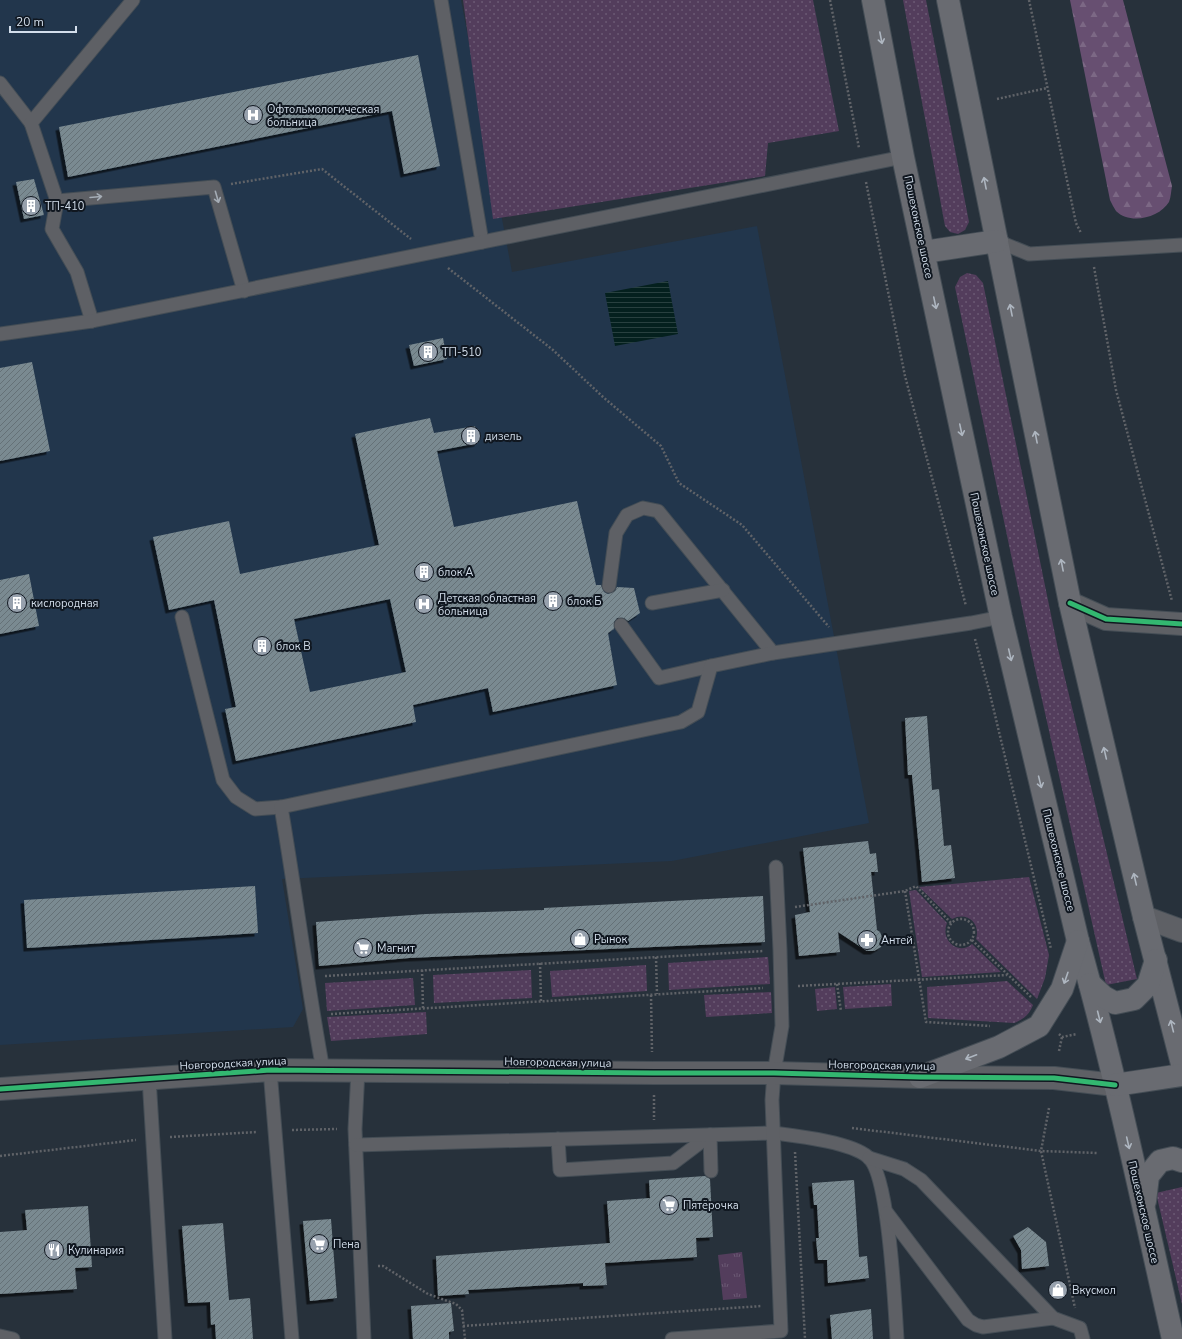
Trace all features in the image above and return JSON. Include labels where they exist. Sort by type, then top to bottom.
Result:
[{"type":"main road","name":"Пошехонское шоссе","points":[[873,0],[903,157],[1000,618],[1078,941],[1115,1085],[1173,1339]]},
{"type":"main road","points":[[948,0],[1070,603],[1144,917],[1182,1064]]},
{"type":"main road","points":[[924,252],[997,241]]},
{"type":"main road","points":[[920,1077],[1000,1047],[1039,1026],[1062,989],[1078,941]]},
{"type":"main road","points":[[1090,984],[1104,997],[1115,1003],[1134,999],[1148,985],[1156,960]]},
{"type":"main road","points":[[1115,1085],[1182,1075]]},
{"type":"main road","points":[[1143,1209],[1148,1176],[1160,1161],[1173,1158],[1182,1161]]},
{"type":"street","points":[[1070,603],[1106,619],[1180,624]]},
{"type":"street","points":[[1144,917],[1182,931]]},
{"type":"street","name":"Новгородская улица","points":[[0,1088],[270,1070],[774,1073],[920,1077],[1054,1078],[1115,1085]]},
{"type":"lane","points":[[31,123],[133,0]]},
{"type":"lane","points":[[441,0],[482,242]]},
{"type":"lane","points":[[0,83],[31,123],[57,201],[52,229],[77,272],[92,321]]},
{"type":"lane","points":[[0,334],[92,321],[903,157]]},
{"type":"lane","points":[[57,201],[214,187],[244,291]]},
{"type":"lane","points":[[997,241],[1029,254],[1182,245]]},
{"type":"lane","points":[[608,586],[616,533],[627,515],[643,508],[658,511],[773,653]]},
{"type":"lane","points":[[652,603],[723,590]]},
{"type":"lane","points":[[182,617],[223,780],[236,797],[255,809],[281,807],[681,722],[698,712],[711,666]]},
{"type":"lane","points":[[621,625],[659,678],[773,653],[1000,618]]},
{"type":"lane","points":[[281,807],[313,1015],[323,1070]]},
{"type":"lane","points":[[672,1339],[782,1331],[772,1100],[774,1073],[782,1026],[776,867]]},
{"type":"lane","points":[[270,1070],[292,1339]]},
{"type":"lane","points":[[358,1070],[355,1129],[364,1339]]},
{"type":"lane","points":[[149,1078],[164,1339]]},
{"type":"lane","points":[[356,1145],[774,1133],[804,1137],[857,1149],[869,1158],[877,1169],[887,1213],[897,1339]]},
{"type":"lane","points":[[558,1139],[560,1170],[673,1163],[710,1135]]},
{"type":"lane","points":[[710,1135],[711,1171]]},
{"type":"lane","points":[[869,1158],[904,1169],[921,1180],[1053,1318],[1081,1333]]},
{"type":"lane","points":[[887,1213],[968,1320],[983,1327],[1053,1318]]},
{"type":"lane","points":[[0,1336],[13,1339]]},
{"type":"path","points":[[830,0],[905,376],[989,690],[1053,955]]},
{"type":"path","points":[[1029,0],[1076,223],[1091,251],[1116,390],[1180,624]]},
{"type":"path","points":[[997,99],[1047,88]]},
{"type":"path","points":[[214,187],[322,169],[553,350],[603,398],[661,446],[679,483],[742,525],[842,642]]},
{"type":"path","points":[[778,910],[905,891],[916,886],[951,922]]},
{"type":"path","points":[[905,891],[926,1022],[995,1026]]},
{"type":"path","points":[[964,918],[970,921],[974,927],[975,934],[972,940],[967,944],[961,945],[955,944],[950,940],[948,928],[951,922],[964,918]]},
{"type":"path","points":[[972,940],[1034,1000]]},
{"type":"path","points":[[308,976],[780,950]]},
{"type":"path","points":[[656,957],[657,994]]},
{"type":"path","points":[[540,964],[541,1001]]},
{"type":"path","points":[[422,970],[423,1008]]},
{"type":"path","points":[[313,1015],[1007,975]]},
{"type":"path","points":[[837,984],[840,1011]]},
{"type":"path","points":[[1059,1051],[1062,1037]]},
{"type":"path","points":[[1049,1108],[1041,1151],[1081,1333]]},
{"type":"path","points":[[794,1136],[805,1339]]},
{"type":"path","points":[[361,1266],[383,1266],[428,1294],[456,1304],[462,1310],[464,1339]]},
{"type":"path","points":[[463,1326],[781,1305]]},
{"type":"shaded area","points":[[0,0],[461,0],[512,272],[757,226],[869,823],[672,861],[282,879],[303,1009],[293,1027],[0,1045]]},
{"type":"shaded area","points":[[668,281],[678,334],[615,346],[605,293]]},
{"type":"green space","points":[[463,0],[813,0],[839,131],[768,143],[765,176],[493,219]]},
{"type":"green space","points":[[903,0],[926,0],[969,222],[965,230],[958,234],[950,232],[945,226]]},
{"type":"green space","points":[[1070,0],[1123,0],[1172,186],[1169,202],[1164,208],[1152,216],[1136,219],[1129,218],[1116,211],[1110,200]]},
{"type":"green space","points":[[967,273],[976,275],[983,283],[1058,649],[1137,979],[1106,985],[1032,655],[955,287],[960,277]]},
{"type":"green space","points":[[1029,877],[1049,955],[1045,978],[1037,999],[976,939],[976,928],[972,920],[963,916],[952,919],[919,887]]},
{"type":"green space","points":[[916,890],[947,923],[945,929],[946,935],[952,944],[961,948],[972,944],[1001,972],[922,977],[909,891]]},
{"type":"green space","points":[[768,957],[770,984],[669,990],[668,963]]},
{"type":"green space","points":[[646,965],[647,991],[552,997],[550,971]]},
{"type":"green space","points":[[531,970],[532,998],[434,1003],[433,975]]},
{"type":"green space","points":[[413,978],[415,1005],[327,1011],[325,983]]},
{"type":"green space","points":[[1007,981],[1033,1005],[1028,1014],[1014,1023],[928,1018],[927,987]]},
{"type":"green space","points":[[891,984],[892,1006],[845,1009],[843,987]]},
{"type":"green space","points":[[835,987],[837,1009],[817,1011],[815,989]]},
{"type":"green space","points":[[771,992],[772,1013],[706,1017],[704,995]]},
{"type":"green space","points":[[426,1012],[427,1034],[331,1041],[327,1017]]},
{"type":"green space","points":[[1182,1187],[1182,1304],[1156,1193]]},
{"type":"green space","points":[[742,1252],[747,1298],[723,1300],[718,1255]]},
{"type":"building","points":[[418,55],[440,166],[404,174],[392,111],[68,177],[59,127]]},
{"type":"building","name":"ТП-410","points":[[34,179],[44,215],[24,219],[16,182]]},
{"type":"building","name":"ТП-510","points":[[443,338],[447,359],[414,366],[409,345]]},
{"type":"building","points":[[32,362],[50,451],[0,461],[0,368]]},
{"type":"building","points":[[430,418],[434,433],[475,426],[478,443],[437,451],[454,527],[577,501],[596,585],[601,585],[604,592],[608,594],[615,591],[617,587],[634,588],[640,613],[628,621],[624,618],[617,618],[614,622],[614,629],[608,633],[617,685],[493,712],[488,688],[413,705],[416,722],[236,761],[225,709],[236,707],[214,600],[169,610],[153,537],[229,521],[240,574],[379,545],[355,434]],"holes":[[[390,599],[406,672],[310,692],[294,619]]]},
{"type":"building","name":"кислородная","points":[[29,574],[39,626],[0,634],[0,580]]},
{"type":"building","points":[[927,716],[932,790],[939,789],[944,846],[951,845],[955,878],[922,882],[912,775],[908,775],[905,718]]},
{"type":"building","points":[[868,841],[870,854],[876,853],[878,872],[871,872],[877,930],[880,932],[883,940],[881,947],[874,951],[867,951],[838,932],[840,952],[799,956],[795,915],[810,912],[803,848]]},
{"type":"building","points":[[255,886],[258,933],[27,948],[24,900]]},
{"type":"building","points":[[763,896],[765,942],[409,958],[319,966],[316,922],[426,914],[544,910],[544,908]]},
{"type":"building","points":[[705,1176],[710,1179],[713,1237],[696,1238],[697,1257],[605,1263],[607,1285],[583,1286],[583,1283],[468,1290],[469,1294],[438,1296],[436,1256],[610,1243],[607,1201],[650,1198],[649,1180]]},
{"type":"building","points":[[854,1180],[859,1257],[867,1256],[869,1278],[828,1283],[827,1260],[818,1260],[816,1238],[819,1238],[817,1205],[814,1205],[812,1183]]},
{"type":"building","points":[[88,1206],[92,1267],[75,1268],[77,1289],[0,1294],[0,1232],[27,1230],[25,1210]]},
{"type":"building","name":"Пена","points":[[331,1219],[337,1298],[310,1301],[303,1221]]},
{"type":"building","points":[[223,1223],[229,1300],[250,1298],[253,1339],[216,1339],[215,1324],[211,1325],[210,1302],[188,1303],[182,1226]]},
{"type":"building","points":[[1028,1227],[1046,1242],[1049,1266],[1022,1269],[1021,1250],[1013,1236]]},
{"type":"building","points":[[451,1303],[454,1331],[449,1332],[449,1339],[413,1339],[411,1306]]},
{"type":"building","points":[[871,1309],[873,1339],[832,1339],[830,1315]]},
{"type":"cycle path","points":[[1070,603],[1106,619],[1182,624]]},
{"type":"cycle path","points":[[0,1089],[270,1070],[774,1073],[920,1077],[1054,1078],[1115,1085]]},
{"type":"place","name":"Офтольмологическая больница","points":[[253,115]]},
{"type":"place","name":"ТП-410","points":[[31,206]]},
{"type":"place","name":"ТП-510","points":[[428,352]]},
{"type":"place","name":"дизель","points":[[471,436]]},
{"type":"place","name":"блок А","points":[[424,572]]},
{"type":"place","name":"блок Б","points":[[553,601]]},
{"type":"place","name":"кислородная","points":[[17,603]]},
{"type":"place","name":"Детская областная больница","points":[[424,604]]},
{"type":"place","name":"блок В","points":[[262,646]]},
{"type":"place","name":"Рынок","points":[[580,939]]},
{"type":"place","name":"Антей","points":[[867,940]]},
{"type":"place","name":"Магнит","points":[[363,948]]},
{"type":"place","name":"Пятёрочка","points":[[669,1205]]},
{"type":"place","name":"Пена","points":[[319,1244]]},
{"type":"place","name":"Кулинария","points":[[54,1250]]},
{"type":"place","name":"Вкусмол","points":[[1058,1290]]}]
